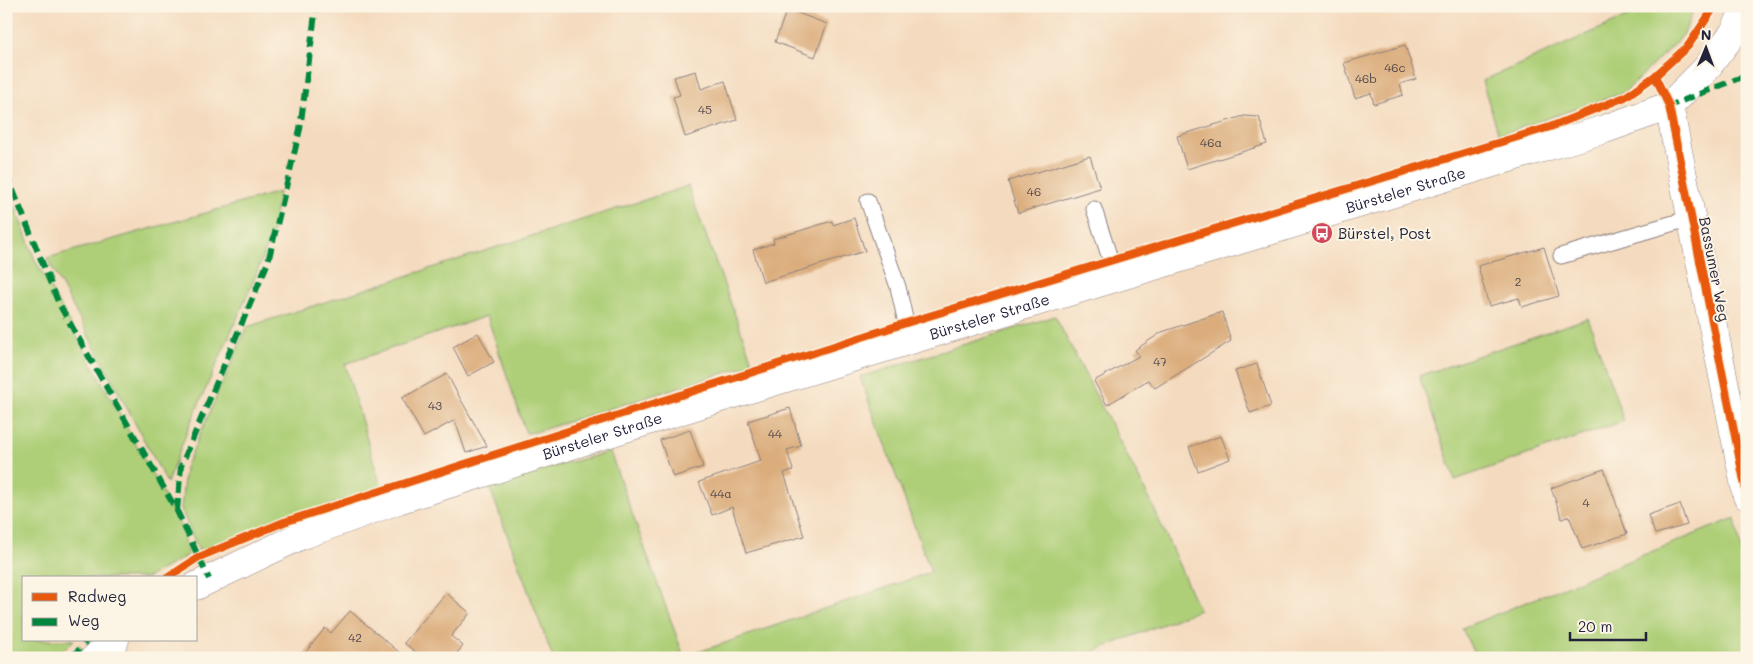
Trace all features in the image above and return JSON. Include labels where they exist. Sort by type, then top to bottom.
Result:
[{"type":"street","name":"Bürsteler Straße","points":[[198,585],[300,536],[386,504],[717,399],[1605,129],[1669,106],[1705,70],[1735,31],[1746,6]]},
{"type":"street","name":"Bassumer Weg","points":[[1669,106],[1747,496]]},
{"type":"street","points":[[95,658],[113,642]]},
{"type":"lane","points":[[868,201],[898,287],[912,341]]},
{"type":"lane","points":[[1094,209],[1116,277]]},
{"type":"lane","points":[[1561,256],[1691,218]]},
{"type":"green space","points":[[1651,6],[1695,6],[1684,34],[1625,92],[1499,135],[1482,81]]},
{"type":"green space","points":[[6,182],[35,260],[180,525],[188,555],[151,576],[22,576],[22,642],[72,642],[56,658],[6,658]]},
{"type":"green space","points":[[688,186],[753,364],[535,432],[526,433],[487,316],[345,364],[381,487],[199,551],[181,509],[185,468],[247,327]]},
{"type":"green space","points":[[279,192],[273,231],[251,287],[190,424],[167,483],[47,258]]},
{"type":"green space","points":[[1055,316],[1151,502],[1199,610],[1077,658],[553,658],[488,483],[610,452],[684,657],[931,572],[860,377]]},
{"type":"green space","points":[[1588,318],[1624,421],[1455,480],[1419,376]]},
{"type":"green space","points":[[1735,518],[1747,583],[1747,658],[1476,658],[1462,628]]},
{"type":"building","points":[[787,9],[827,24],[815,57],[775,42]]},
{"type":"building","points":[[1405,45],[1416,79],[1400,84],[1403,95],[1374,104],[1371,93],[1355,98],[1344,63]]},
{"type":"building","points":[[696,71],[701,89],[725,81],[737,120],[685,137],[673,97],[680,95],[674,77]]},
{"type":"building","points":[[1244,116],[1259,117],[1267,144],[1187,169],[1177,136]]},
{"type":"building","points":[[1090,156],[1100,188],[1018,213],[1008,181]]},
{"type":"building","points":[[854,218],[865,251],[763,282],[753,250],[774,243],[773,239],[832,221],[833,225]]},
{"type":"building","points":[[1544,247],[1559,296],[1522,307],[1519,298],[1489,306],[1478,266]]},
{"type":"building","points":[[1222,312],[1231,341],[1155,388],[1148,380],[1107,405],[1094,381],[1139,356],[1135,350],[1162,332]]},
{"type":"building","points":[[478,333],[494,362],[468,376],[453,347]]},
{"type":"building","points":[[1257,364],[1271,406],[1250,413],[1235,371]]},
{"type":"building","points":[[447,374],[487,446],[466,453],[455,420],[424,437],[402,398]]},
{"type":"building","points":[[790,408],[801,446],[787,450],[793,470],[784,473],[804,536],[746,553],[732,507],[712,515],[699,482],[761,461],[748,421]]},
{"type":"building","points":[[690,430],[703,467],[673,477],[660,440]]},
{"type":"building","points":[[1221,436],[1230,459],[1198,471],[1189,447]]},
{"type":"building","points":[[1604,469],[1627,534],[1582,549],[1569,516],[1562,519],[1551,488]]},
{"type":"building","points":[[1680,504],[1687,525],[1655,534],[1648,515]]},
{"type":"building","points":[[446,593],[470,613],[451,636],[463,646],[453,658],[423,658],[404,643]]},
{"type":"building","points":[[350,611],[406,658],[301,658],[325,628],[331,633]]},
{"type":"marked path","points":[[177,511],[181,466],[268,262],[300,129],[316,6]]},
{"type":"marked path","points":[[1667,103],[1669,106],[1747,75]]},
{"type":"marked path","points":[[6,173],[59,304],[177,511],[209,579]]},
{"type":"marked path","points":[[72,658],[85,642]]},
{"type":"cycle path","points":[[170,576],[199,557],[284,522],[906,323],[1550,127],[1625,97],[1655,76],[1688,46],[1715,6]]},
{"type":"cycle path","points":[[1655,76],[1669,106],[1747,496]]},
{"type":"place","name":"Bürstel, Post","points":[[1322,233]]}]
